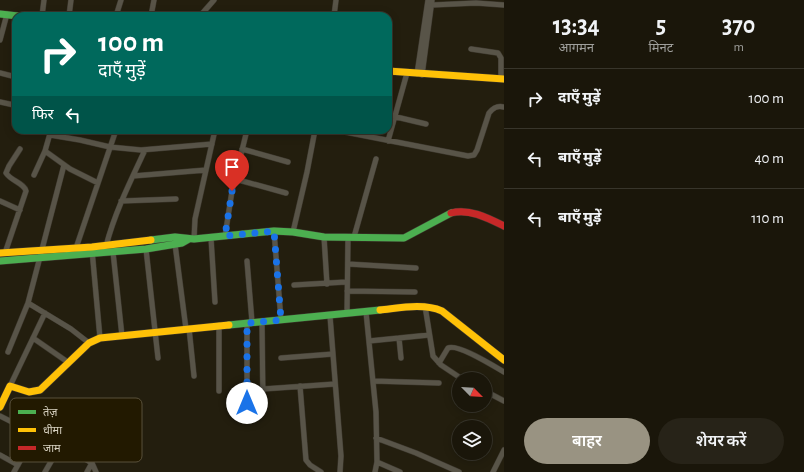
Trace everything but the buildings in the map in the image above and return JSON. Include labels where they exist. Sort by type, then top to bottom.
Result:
[{"type":"street","points":[[42,12],[44,0]]},
{"type":"street","points":[[70,12],[71,0]]},
{"type":"street","points":[[117,12],[121,0]]},
{"type":"street","points":[[152,12],[154,0]]},
{"type":"street","points":[[204,12],[214,0]]},
{"type":"street","points":[[334,12],[336,0]]},
{"type":"street","points":[[420,75],[428,0]]},
{"type":"street","points":[[425,31],[432,2],[504,5]]},
{"type":"street","points":[[0,40],[3,14]]},
{"type":"street","points":[[392,71],[420,75],[502,79],[501,58],[498,53],[471,49]]},
{"type":"street","points":[[0,73],[12,76]]},
{"type":"street","points":[[392,127],[407,73]]},
{"type":"street","points":[[0,102],[12,105]]},
{"type":"street","points":[[354,134],[472,156],[477,150],[489,113],[496,107],[504,107]]},
{"type":"street","points":[[392,116],[426,124]]},
{"type":"street","points":[[34,175],[51,134]]},
{"type":"street","points":[[55,134],[110,147],[145,150],[212,144]]},
{"type":"street","points":[[76,248],[115,134]]},
{"type":"street","points":[[191,239],[214,134]]},
{"type":"street","points":[[225,236],[235,179],[246,134]]},
{"type":"street","points":[[293,232],[314,134]]},
{"type":"street","points":[[388,141],[390,134]]},
{"type":"street","points":[[1,256],[26,194],[26,188],[6,174],[9,166],[20,149]]},
{"type":"street","points":[[242,149],[288,162]]},
{"type":"street","points":[[106,246],[111,227],[121,201],[145,150]]},
{"type":"street","points":[[45,151],[64,165],[98,183]]},
{"type":"street","points":[[347,314],[346,282],[351,237],[376,159]]},
{"type":"street","points":[[8,352],[28,303],[64,165]]},
{"type":"street","points":[[133,176],[206,170]]},
{"type":"street","points":[[235,179],[286,193]]},
{"type":"street","points":[[121,201],[176,199]]},
{"type":"street","points":[[0,201],[20,210]]},
{"type":"street","points":[[1,256],[41,250],[76,248],[92,251],[113,252],[146,249],[175,244],[191,239],[274,231],[293,232],[324,237],[404,238],[451,213],[464,210],[504,226]]},
{"type":"street","points":[[274,231],[281,320]]},
{"type":"street","points":[[1,256],[39,258],[92,251],[106,246],[175,237],[191,239]]},
{"type":"street","points":[[324,237],[327,284]]},
{"type":"street","points":[[211,238],[216,302]]},
{"type":"street","points":[[175,244],[194,376]]},
{"type":"street","points":[[146,249],[158,358]]},
{"type":"street","points":[[92,251],[100,338]]},
{"type":"street","points":[[113,252],[122,336]]},
{"type":"street","points":[[247,261],[250,323],[247,403]]},
{"type":"street","points":[[348,264],[416,268]]},
{"type":"street","points":[[294,286],[346,282]]},
{"type":"street","points":[[347,291],[415,292]]},
{"type":"street","points":[[28,303],[71,329],[89,344]]},
{"type":"street","points":[[425,306],[433,356],[439,363],[452,372]]},
{"type":"street","points":[[10,386],[29,393],[35,393],[89,344],[100,338],[188,328],[425,306],[442,311],[504,360]]},
{"type":"street","points":[[366,312],[376,412],[377,462],[375,472]]},
{"type":"street","points":[[0,407],[45,313]]},
{"type":"street","points":[[330,316],[341,456],[340,472]]},
{"type":"street","points":[[262,322],[263,404]]},
{"type":"street","points":[[219,325],[219,390]]},
{"type":"street","points":[[369,341],[429,335]]},
{"type":"street","points":[[33,338],[69,363]]},
{"type":"street","points":[[399,338],[401,358]]},
{"type":"street","points":[[439,363],[448,348],[452,346],[504,372]]},
{"type":"street","points":[[280,358],[333,354]]},
{"type":"street","points":[[373,381],[439,383]]},
{"type":"street","points":[[263,389],[336,384]]},
{"type":"street","points":[[300,386],[306,460],[310,465],[321,472]]},
{"type":"street","points":[[492,395],[504,401]]},
{"type":"street","points":[[0,416],[10,421]]},
{"type":"street","points":[[376,438],[416,453],[459,472]]},
{"type":"street","points":[[493,472],[502,461],[504,450]]},
{"type":"street","points":[[0,455],[10,461]]},
{"type":"street","points":[[13,462],[18,465]]},
{"type":"street","points":[[14,472],[20,462]]},
{"type":"street","points":[[46,472],[51,462]]},
{"type":"street","points":[[377,462],[400,472]]},
{"type":"street","points":[[87,472],[92,463]]},
{"type":"street","points":[[92,463],[96,472]]},
{"type":"traffic: fast","points":[[0,14],[12,15]]},
{"type":"traffic: fast","points":[[151,240],[175,237],[194,239],[274,231],[293,232],[324,237],[404,238],[451,213]]},
{"type":"traffic: fast","points":[[0,261],[146,249],[182,243],[189,239]]},
{"type":"traffic: fast","points":[[229,325],[380,310]]},
{"type":"traffic: slow","points":[[392,71],[504,79]]},
{"type":"traffic: slow","points":[[0,253],[92,247],[151,240]]},
{"type":"traffic: slow","points":[[380,310],[403,307],[427,307],[442,311],[504,360]]},
{"type":"traffic: slow","points":[[0,407],[10,386],[29,392],[40,390],[89,343],[100,338],[229,325]]},
{"type":"traffic: jam","points":[[451,213],[471,213],[485,217],[504,226]]},
{"type":"route","points":[[232,191],[225,236],[274,231],[281,320],[247,323],[247,403]]}]
